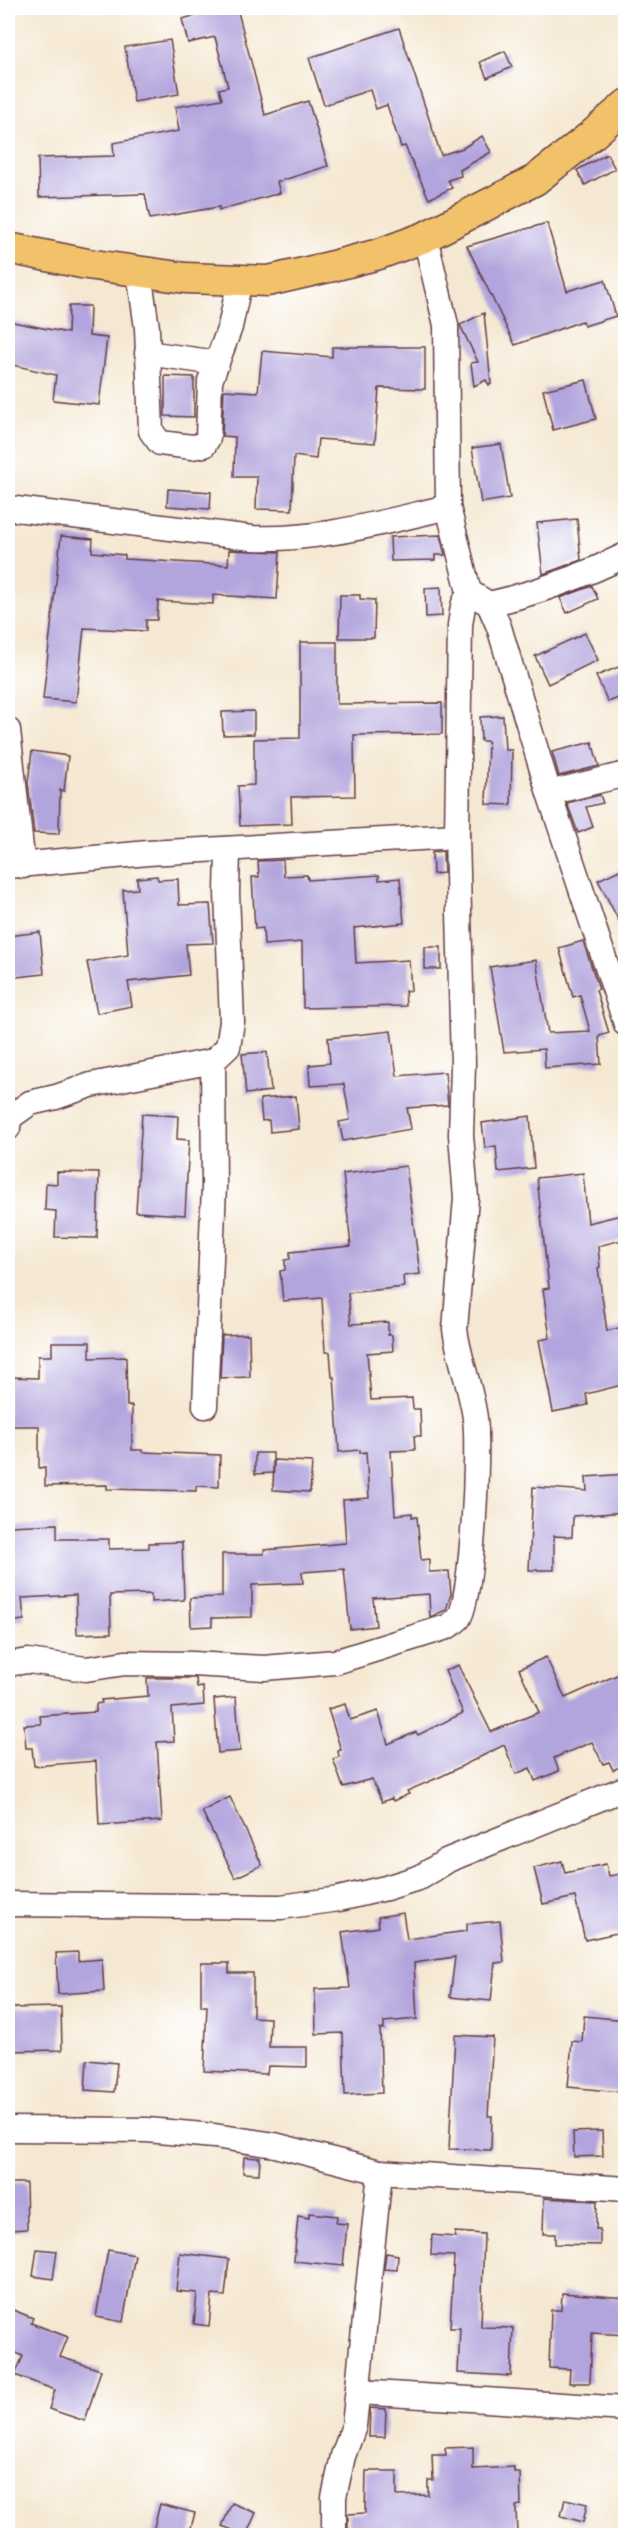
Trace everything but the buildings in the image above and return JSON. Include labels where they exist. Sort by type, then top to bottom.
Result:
[{"type":"main road","points":[[8,248],[139,272],[186,278],[268,281],[329,267],[379,254],[425,237],[535,180],[626,105]]},
{"type":"street","points":[[425,237],[446,326],[448,507],[479,598],[499,627],[549,793],[626,1024]]},
{"type":"street","points":[[139,272],[146,315],[150,425],[153,435],[160,442],[192,447],[204,445],[208,438],[210,381],[230,327],[240,280]]},
{"type":"street","points":[[147,352],[217,363]]},
{"type":"street","points":[[8,508],[252,538],[280,539],[337,533],[448,507]]},
{"type":"street","points":[[8,1664],[28,1661],[86,1669],[125,1663],[264,1668],[335,1662],[447,1627],[459,1618],[467,1594],[476,1489],[475,1419],[455,1329],[466,1198],[461,1135],[463,1064],[457,836],[462,606],[479,598],[525,596],[626,555]]},
{"type":"street","points":[[8,730],[15,866],[138,854],[457,836]]},
{"type":"street","points":[[549,793],[626,774]]},
{"type":"street","points":[[8,1121],[30,1103],[91,1085],[213,1061],[228,1047],[232,1022],[227,893],[228,849]]},
{"type":"street","points":[[205,1406],[214,1186],[213,1061]]},
{"type":"street","points":[[8,1904],[281,1907],[339,1899],[421,1877],[448,1860],[626,1788]]},
{"type":"street","points":[[8,2129],[147,2130],[214,2136],[275,2145],[380,2172],[626,2189]]},
{"type":"street","points":[[334,2535],[334,2497],[343,2456],[354,2426],[380,2172]]},
{"type":"street","points":[[358,2392],[626,2409]]}]
